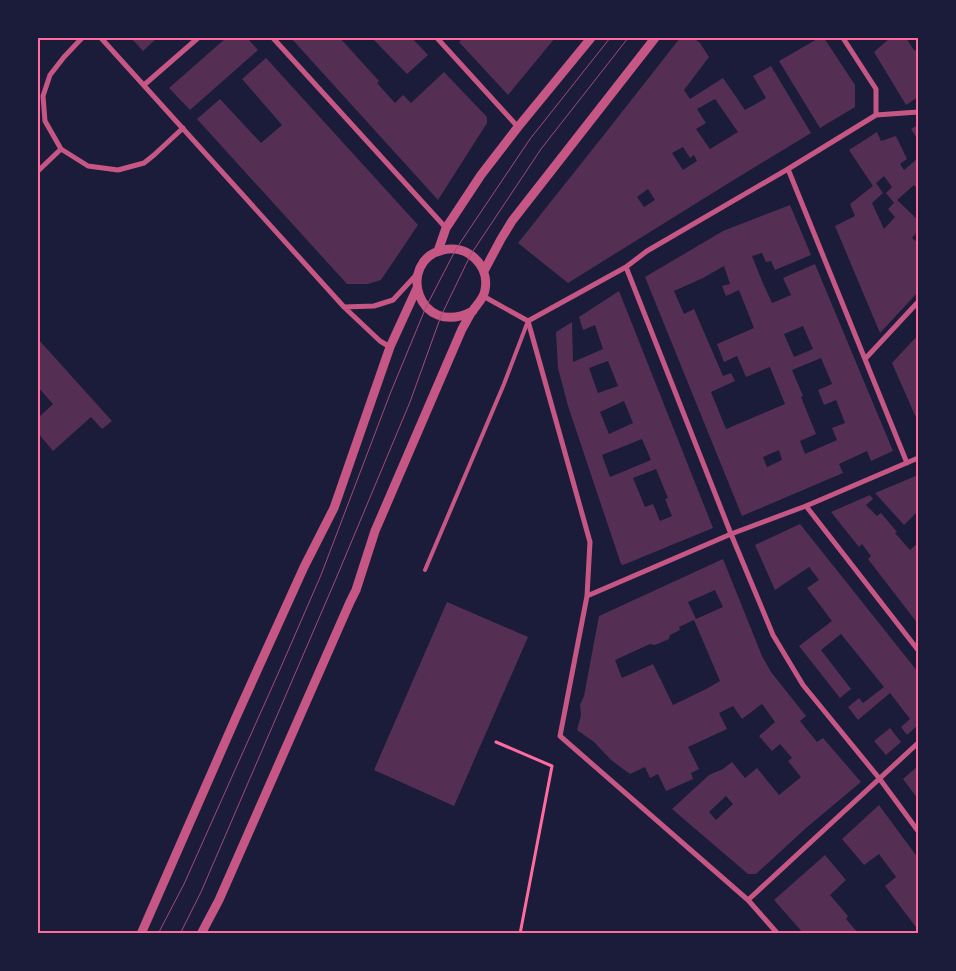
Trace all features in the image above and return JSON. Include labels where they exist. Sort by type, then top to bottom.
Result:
[{"type":"street","points":[[82,38],[64,56],[50,75],[43,96],[45,121],[61,149],[88,166],[118,170],[144,163],[183,128]]},
{"type":"street","points":[[101,38],[344,307],[390,348]]},
{"type":"street","points":[[144,85],[198,38]]},
{"type":"street","points":[[273,38],[446,228]]},
{"type":"street","points":[[437,38],[518,127]]},
{"type":"street","points":[[438,251],[446,228],[481,175],[591,38]]},
{"type":"street","points":[[484,271],[512,221],[655,38]]},
{"type":"street","points":[[842,38],[876,89],[876,115]]},
{"type":"street","points":[[528,321],[626,267],[648,251],[876,115],[918,112]]},
{"type":"street","points":[[38,171],[61,149]]},
{"type":"street","points":[[788,168],[907,463]]},
{"type":"street","points":[[456,248],[471,254],[484,271],[486,281],[483,296],[473,310],[463,316],[452,318],[433,313],[420,299],[417,288],[418,273],[428,257],[438,251],[456,248]]},
{"type":"street","points":[[626,267],[731,534],[773,635],[803,685],[879,778],[918,831]]},
{"type":"street","points":[[344,307],[374,306],[393,300],[418,273]]},
{"type":"street","points":[[141,934],[240,706],[304,567],[334,508],[390,348],[417,288]]},
{"type":"street","points":[[483,296],[528,321],[590,542],[586,596],[560,736],[748,900],[778,934]]},
{"type":"street","points":[[865,359],[918,302]]},
{"type":"street","points":[[201,934],[219,900],[347,611],[356,590],[375,531],[462,329],[473,310]]},
{"type":"street","points":[[586,596],[731,534],[806,506],[918,458]]},
{"type":"street","points":[[806,506],[918,650]]},
{"type":"street","points":[[748,900],[918,743]]},
{"type":"lane","points":[[425,570],[504,384],[528,321]]},
{"type":"path","points":[[496,742],[552,766],[520,934]]},
{"type":"building","points":[[131,38],[157,38],[143,51]]},
{"type":"building","points":[[226,38],[247,38],[258,50],[190,110],[169,88]]},
{"type":"building","points":[[291,38],[340,38],[379,81],[377,83],[395,103],[403,95],[411,103],[444,72],[487,117],[487,123],[438,200]]},
{"type":"building","points":[[372,38],[412,38],[428,55],[407,74]]},
{"type":"building","points":[[463,38],[555,38],[508,95],[459,42]]},
{"type":"building","points":[[680,38],[693,38],[700,43],[709,57],[684,90],[690,99],[723,78],[745,110],[766,98],[753,76],[771,66],[811,133],[568,283],[518,243]],"holes":[[[715,99],[738,132],[710,149],[696,129],[706,123],[697,109]],[[683,147],[690,158],[694,155],[697,161],[683,170],[672,153]],[[648,189],[655,200],[644,207],[637,197]]]},
{"type":"building","points":[[819,38],[824,38],[855,85],[855,107],[820,128],[779,61]]},
{"type":"building","points":[[890,38],[906,38],[914,50],[918,51],[918,97],[906,105],[874,52]]},
{"type":"building","points":[[266,58],[418,225],[381,280],[368,284],[347,284],[197,119],[220,99],[261,143],[282,125],[242,79]]},
{"type":"building","points":[[918,125],[918,140],[911,129]]},
{"type":"building","points":[[877,132],[881,141],[896,136],[907,159],[900,164],[904,170],[918,158],[918,190],[914,185],[897,200],[918,220],[918,231],[912,238],[918,243],[918,292],[880,333],[835,226],[855,216],[850,204],[873,186],[849,150]],"holes":[[[884,176],[892,187],[886,193],[894,203],[888,209],[895,217],[884,229],[872,203],[883,193],[876,183]]]},
{"type":"building","points":[[790,205],[811,255],[775,270],[771,261],[766,262],[762,253],[752,256],[762,281],[772,303],[791,295],[783,278],[815,264],[893,451],[871,461],[867,451],[839,464],[843,473],[742,516],[645,277],[723,231]],"holes":[[[724,266],[730,284],[722,286],[726,296],[739,290],[754,328],[717,344],[724,362],[737,356],[746,377],[770,367],[785,404],[726,429],[711,392],[735,381],[731,373],[723,376],[694,309],[684,314],[674,291]],[[803,326],[813,349],[794,357],[784,334]],[[821,358],[832,384],[818,390],[824,405],[836,400],[845,423],[832,428],[837,440],[805,454],[800,441],[816,434],[792,370]],[[779,450],[782,460],[767,467],[763,457]]]},
{"type":"building","points":[[619,291],[713,528],[623,565],[621,564],[568,406],[558,368],[556,332],[572,322],[573,362],[603,349],[595,325],[583,330],[579,317]],"holes":[[[608,361],[618,386],[598,393],[589,368]],[[624,401],[633,423],[609,434],[600,412]],[[642,439],[651,460],[610,477],[602,455]],[[656,469],[668,498],[665,499],[672,516],[660,521],[653,504],[645,507],[633,478]]]},
{"type":"building","points":[[918,335],[918,422],[892,363]]},
{"type":"building","points":[[38,339],[112,421],[102,429],[91,417],[53,451],[38,433],[38,418],[53,404],[38,387]]},
{"type":"building","points":[[918,475],[918,513],[904,525],[875,493]]},
{"type":"building","points":[[870,495],[873,499],[866,505],[877,516],[881,513],[910,550],[918,543],[918,624],[868,559],[871,556],[862,544],[859,547],[831,512]]},
{"type":"building","points":[[800,524],[918,672],[918,725],[907,735],[901,727],[910,719],[890,693],[858,720],[848,707],[859,698],[863,703],[884,687],[841,634],[821,650],[851,689],[840,698],[799,646],[832,621],[807,588],[819,580],[809,567],[775,590],[755,545]]},
{"type":"building","points":[[723,559],[762,656],[771,672],[806,716],[800,721],[817,742],[823,738],[861,782],[806,828],[756,874],[748,874],[672,809],[709,775],[723,769],[732,762],[745,778],[757,768],[779,795],[801,777],[788,761],[792,758],[780,744],[772,751],[759,736],[775,722],[762,704],[742,719],[733,706],[719,713],[727,729],[688,747],[699,769],[691,773],[693,779],[666,791],[658,774],[650,778],[645,767],[630,774],[611,760],[594,742],[577,730],[581,715],[580,705],[584,696],[599,616]],"holes":[[[715,590],[723,607],[696,619],[688,602]],[[694,620],[720,681],[673,705],[653,664],[622,678],[615,660],[650,644],[655,645],[669,639],[670,635],[680,630],[679,627]],[[726,796],[733,804],[716,820],[709,812]]]},
{"type":"building","points":[[447,602],[528,637],[454,806],[374,770]]},
{"type":"building","points":[[890,728],[901,742],[886,755],[874,741]]},
{"type":"building","points":[[918,766],[918,799],[903,779]]},
{"type":"building","points":[[879,805],[918,858],[918,930],[885,886],[896,877],[879,854],[864,865],[842,839]]},
{"type":"building","points":[[825,855],[846,880],[830,895],[848,916],[846,919],[859,934],[804,934],[774,900]]},
{"type":"tram line","points":[[158,934],[184,884],[321,575],[390,394],[426,307],[456,249],[530,139],[610,38]]},
{"type":"tram line","points":[[180,934],[201,892],[335,581],[410,402],[441,316],[471,254],[541,149],[628,38]]}]
